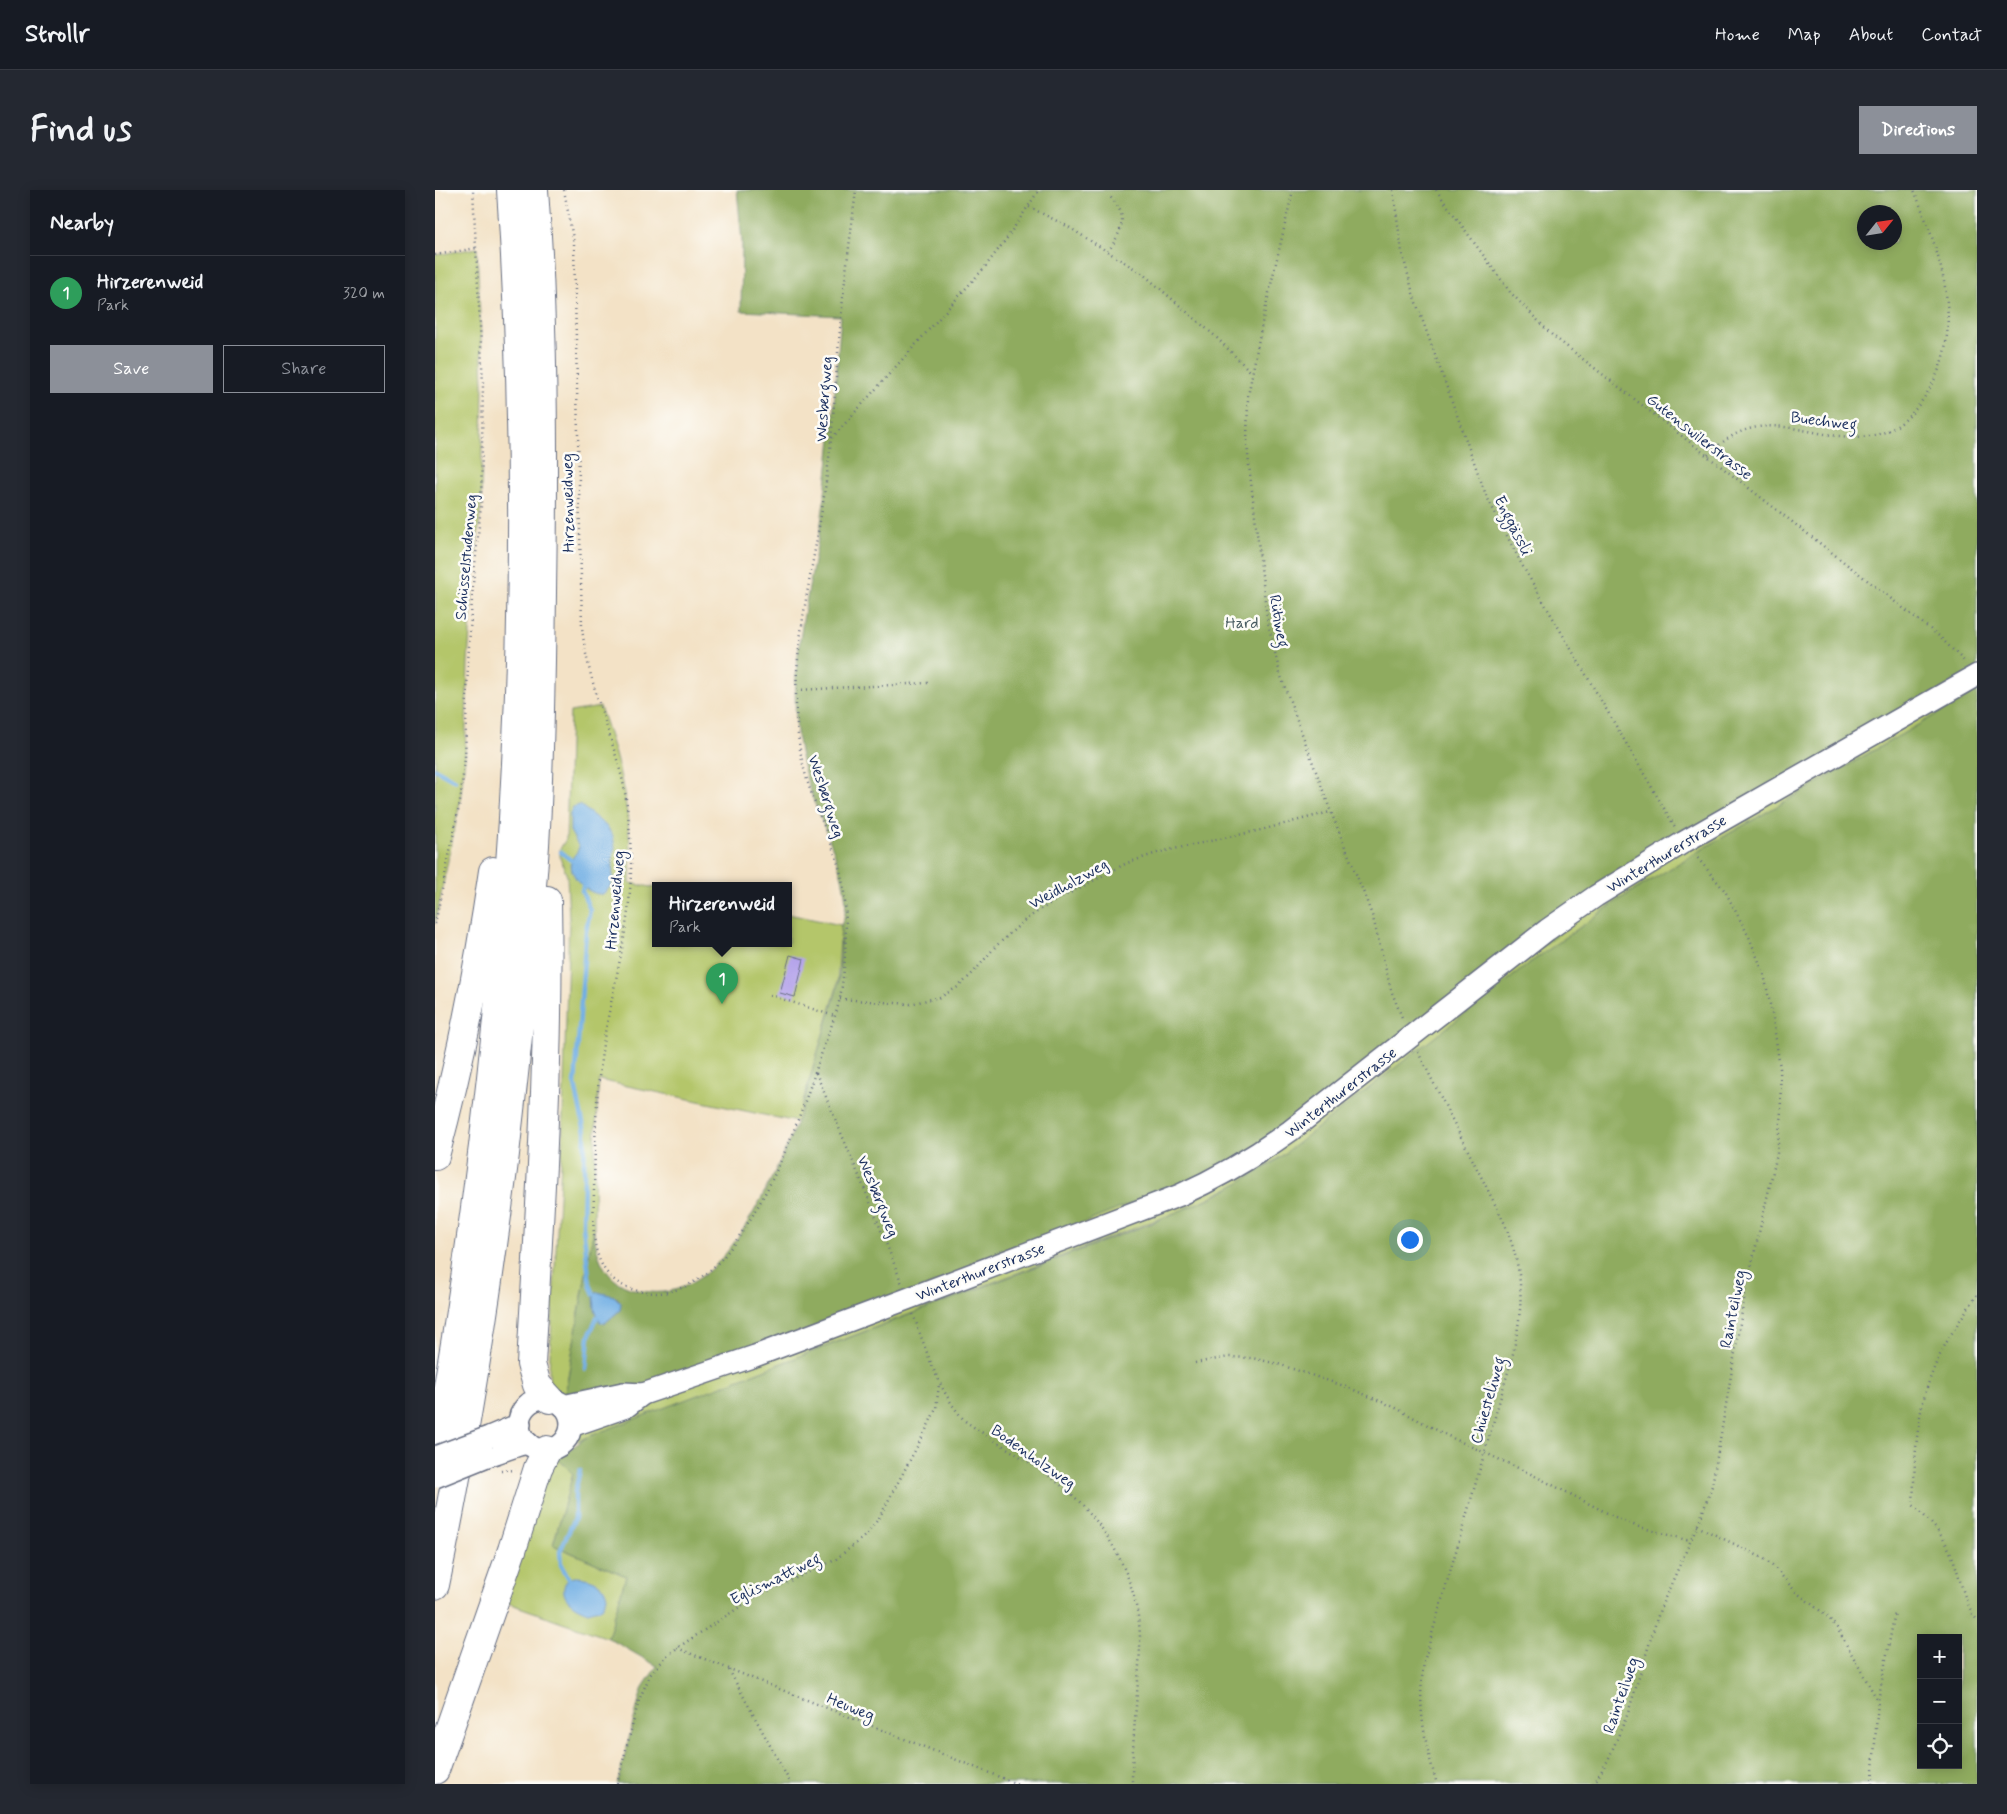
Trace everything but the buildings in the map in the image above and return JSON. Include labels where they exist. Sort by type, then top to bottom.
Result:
[{"type":"highway","points":[[435,1459],[469,1256],[490,1090],[505,943],[519,692],[522,563],[520,350],[511,190]]},
{"type":"highway","points":[[435,1585],[467,1423],[494,1244],[527,957],[535,841],[541,650],[544,424],[534,190]]},
{"type":"highway","points":[[541,650],[547,944],[544,1107],[531,1364],[537,1385],[557,1403]]},
{"type":"highway","points":[[435,1156],[450,1102],[474,985],[519,692]]},
{"type":"highway","points":[[435,1770],[513,1550],[537,1468],[531,1439]]},
{"type":"main road","name":"Winterthurerstrasse","points":[[571,1426],[626,1407],[643,1394],[755,1356],[1181,1195],[1237,1167],[1413,1049],[1580,906],[1684,842],[1976,678]]},
{"type":"main road","name":"Winterthurerstrasse","points":[[531,1439],[524,1410],[535,1400],[557,1403],[623,1393],[643,1394]]},
{"type":"main road","points":[[435,1459],[531,1439],[561,1445],[571,1426],[568,1412],[557,1403]]},
{"type":"main road","points":[[435,1477],[488,1447]]},
{"type":"path","name":"Schüsselstudenweg","points":[[435,924],[462,785],[473,594],[481,506],[483,384],[473,190]]},
{"type":"path","name":"Hirzenweidweg","points":[[564,190],[574,244],[582,627],[593,689],[624,786],[631,849],[626,932],[603,1043],[595,1144],[594,1236],[601,1262],[614,1280],[625,1287],[641,1291],[665,1292],[691,1283],[718,1264],[745,1229],[776,1170],[806,1101],[815,1072]]},
{"type":"path","name":"Wesbergweg","points":[[856,190],[841,316],[832,438],[821,524],[799,639],[796,703],[800,751],[813,798],[843,878],[846,917],[840,999],[815,1072],[872,1206],[907,1299]]},
{"type":"path","points":[[832,438],[985,267],[1029,207],[1039,190]]},
{"type":"path","name":"Rütiweg","points":[[1293,190],[1251,373],[1248,396],[1247,444],[1267,618],[1280,674],[1366,900],[1391,990],[1413,1049]]},
{"type":"path","name":"Enggässli","points":[[1393,190],[1402,252],[1411,290],[1486,495],[1522,565],[1684,842]]},
{"type":"path","name":"Gutenswilerstrasse","points":[[1436,190],[1492,269],[1510,292],[1539,322],[1567,347],[1939,636],[1960,655],[1976,678]]},
{"type":"path","name":"Buechweg","points":[[1708,455],[1730,435],[1744,430],[1779,426],[1848,437],[1867,436],[1883,434],[1894,429],[1914,411],[1935,380],[1943,354],[1948,309],[1946,289],[1937,249],[1914,190]]},
{"type":"path","points":[[1108,252],[1118,236],[1122,220],[1120,209],[1109,196]]},
{"type":"path","points":[[1029,207],[1067,226],[1157,285],[1228,348],[1251,373]]},
{"type":"path","points":[[435,255],[477,248]]},
{"type":"path","points":[[797,690],[928,683]]},
{"type":"path","name":"Weidholzweg","points":[[840,999],[910,1004],[939,997],[958,986],[973,973],[995,947],[1025,920],[1049,904],[1127,863],[1160,852],[1261,830],[1331,812]]},
{"type":"path","name":"Rainteilweg","points":[[1594,1784],[1608,1760],[1628,1713],[1660,1609],[1697,1526],[1711,1486],[1745,1294],[1777,1154],[1781,1111],[1780,1068],[1764,974],[1749,937],[1725,891],[1684,842]]},
{"type":"path","points":[[770,995],[834,1016]]},
{"type":"path","name":"Chüesteliweg","points":[[1413,1049],[1504,1222],[1514,1246],[1521,1273],[1522,1299],[1519,1325],[1425,1658],[1421,1679],[1421,1718],[1437,1784]]},
{"type":"path","points":[[1977,1295],[1950,1338],[1929,1379],[1918,1430],[1913,1505],[1932,1524],[1945,1541],[1955,1565],[1965,1601],[1977,1620]]},
{"type":"path","name":"Bodenholzweg","points":[[907,1299],[947,1399],[965,1421],[1069,1492],[1095,1520],[1121,1561],[1137,1603],[1139,1623],[1140,1647],[1131,1784]]},
{"type":"path","points":[[1195,1363],[1241,1356],[1264,1360],[1377,1399],[1635,1526],[1690,1541]]},
{"type":"path","name":"Eglismattweg","points":[[617,1784],[643,1688],[657,1666],[677,1648],[755,1596],[835,1560],[866,1535],[879,1518],[937,1409],[940,1384]]},
{"type":"path","points":[[1697,1526],[1763,1558],[1775,1568],[1796,1592],[1830,1619],[1878,1701]]},
{"type":"path","points":[[1872,1784],[1878,1701],[1895,1612]]},
{"type":"path","name":"Heuweg","points":[[677,1648],[1017,1784]]},
{"type":"path","points":[[729,1669],[791,1784]]},
{"type":"green space","name":"Hard","points":[[737,190],[1977,190],[1977,675],[1684,842],[1264,1150],[755,1356],[563,1406],[594,1227],[596,1247],[608,1273],[615,1280],[633,1289],[657,1292],[678,1289],[697,1280],[713,1266],[729,1250],[754,1212],[789,1141],[802,1107],[837,989],[841,925],[845,912],[843,880],[813,799],[803,764],[796,723],[795,694],[800,637],[821,523],[833,420],[841,316],[741,311],[742,242]],"holes":[[[597,1292],[618,1298],[620,1310],[605,1323],[599,1320],[594,1302]]]},
{"type":"green space","points":[[477,248],[483,384],[481,506],[468,662],[465,758],[460,802],[435,924],[435,255]]},
{"type":"green space","points":[[1977,675],[1977,691],[1694,854],[1617,901],[1534,960],[1296,1146],[1246,1180],[1190,1207],[578,1441],[569,1433],[571,1426],[568,1412],[550,1399],[549,1371],[562,1145],[569,919],[567,876],[560,858],[560,849],[566,839],[570,712],[600,707],[614,751],[624,794],[629,836],[630,883],[652,887],[652,947],[792,947],[792,915],[841,925],[837,987],[797,1122],[599,1080],[595,1144],[594,1227],[563,1405],[1547,930]]},
{"type":"green space","points":[[1977,691],[1977,1784],[617,1784],[643,1687],[657,1666],[608,1638],[626,1576],[553,1545],[573,1474],[557,1458],[587,1437],[1149,1224],[1219,1194],[1271,1164],[1534,960],[1617,901],[1694,854]]},
{"type":"green space","points":[[557,1458],[573,1473],[553,1545],[626,1576],[608,1638],[502,1601],[542,1469]]},
{"type":"water","points":[[580,805],[606,826],[613,836],[615,848],[612,860],[613,879],[610,887],[603,894],[592,892],[580,884],[571,866],[573,857],[579,847],[570,831],[570,813],[573,807]]},
{"type":"water","points":[[597,1292],[614,1296],[621,1303],[620,1310],[605,1323],[600,1322],[595,1309],[594,1296]]},
{"type":"water","points":[[574,1577],[590,1579],[600,1584],[607,1598],[602,1608],[588,1612],[566,1598],[564,1594],[565,1584],[567,1580]]},
{"type":"waterway","points":[[435,769],[455,780]]},
{"type":"waterway","points":[[561,852],[572,861]]},
{"type":"waterway","points":[[583,886],[582,891],[590,910],[586,931],[575,1085],[585,1132],[583,1226],[590,1285],[594,1294]]},
{"type":"waterway","points":[[586,1369],[589,1336],[597,1317]]},
{"type":"waterway","points":[[569,1579],[561,1565],[560,1551],[575,1518],[575,1492],[580,1470]]},
{"type":"place","name":"Hirzerenweid","points":[[722,1004]]}]
